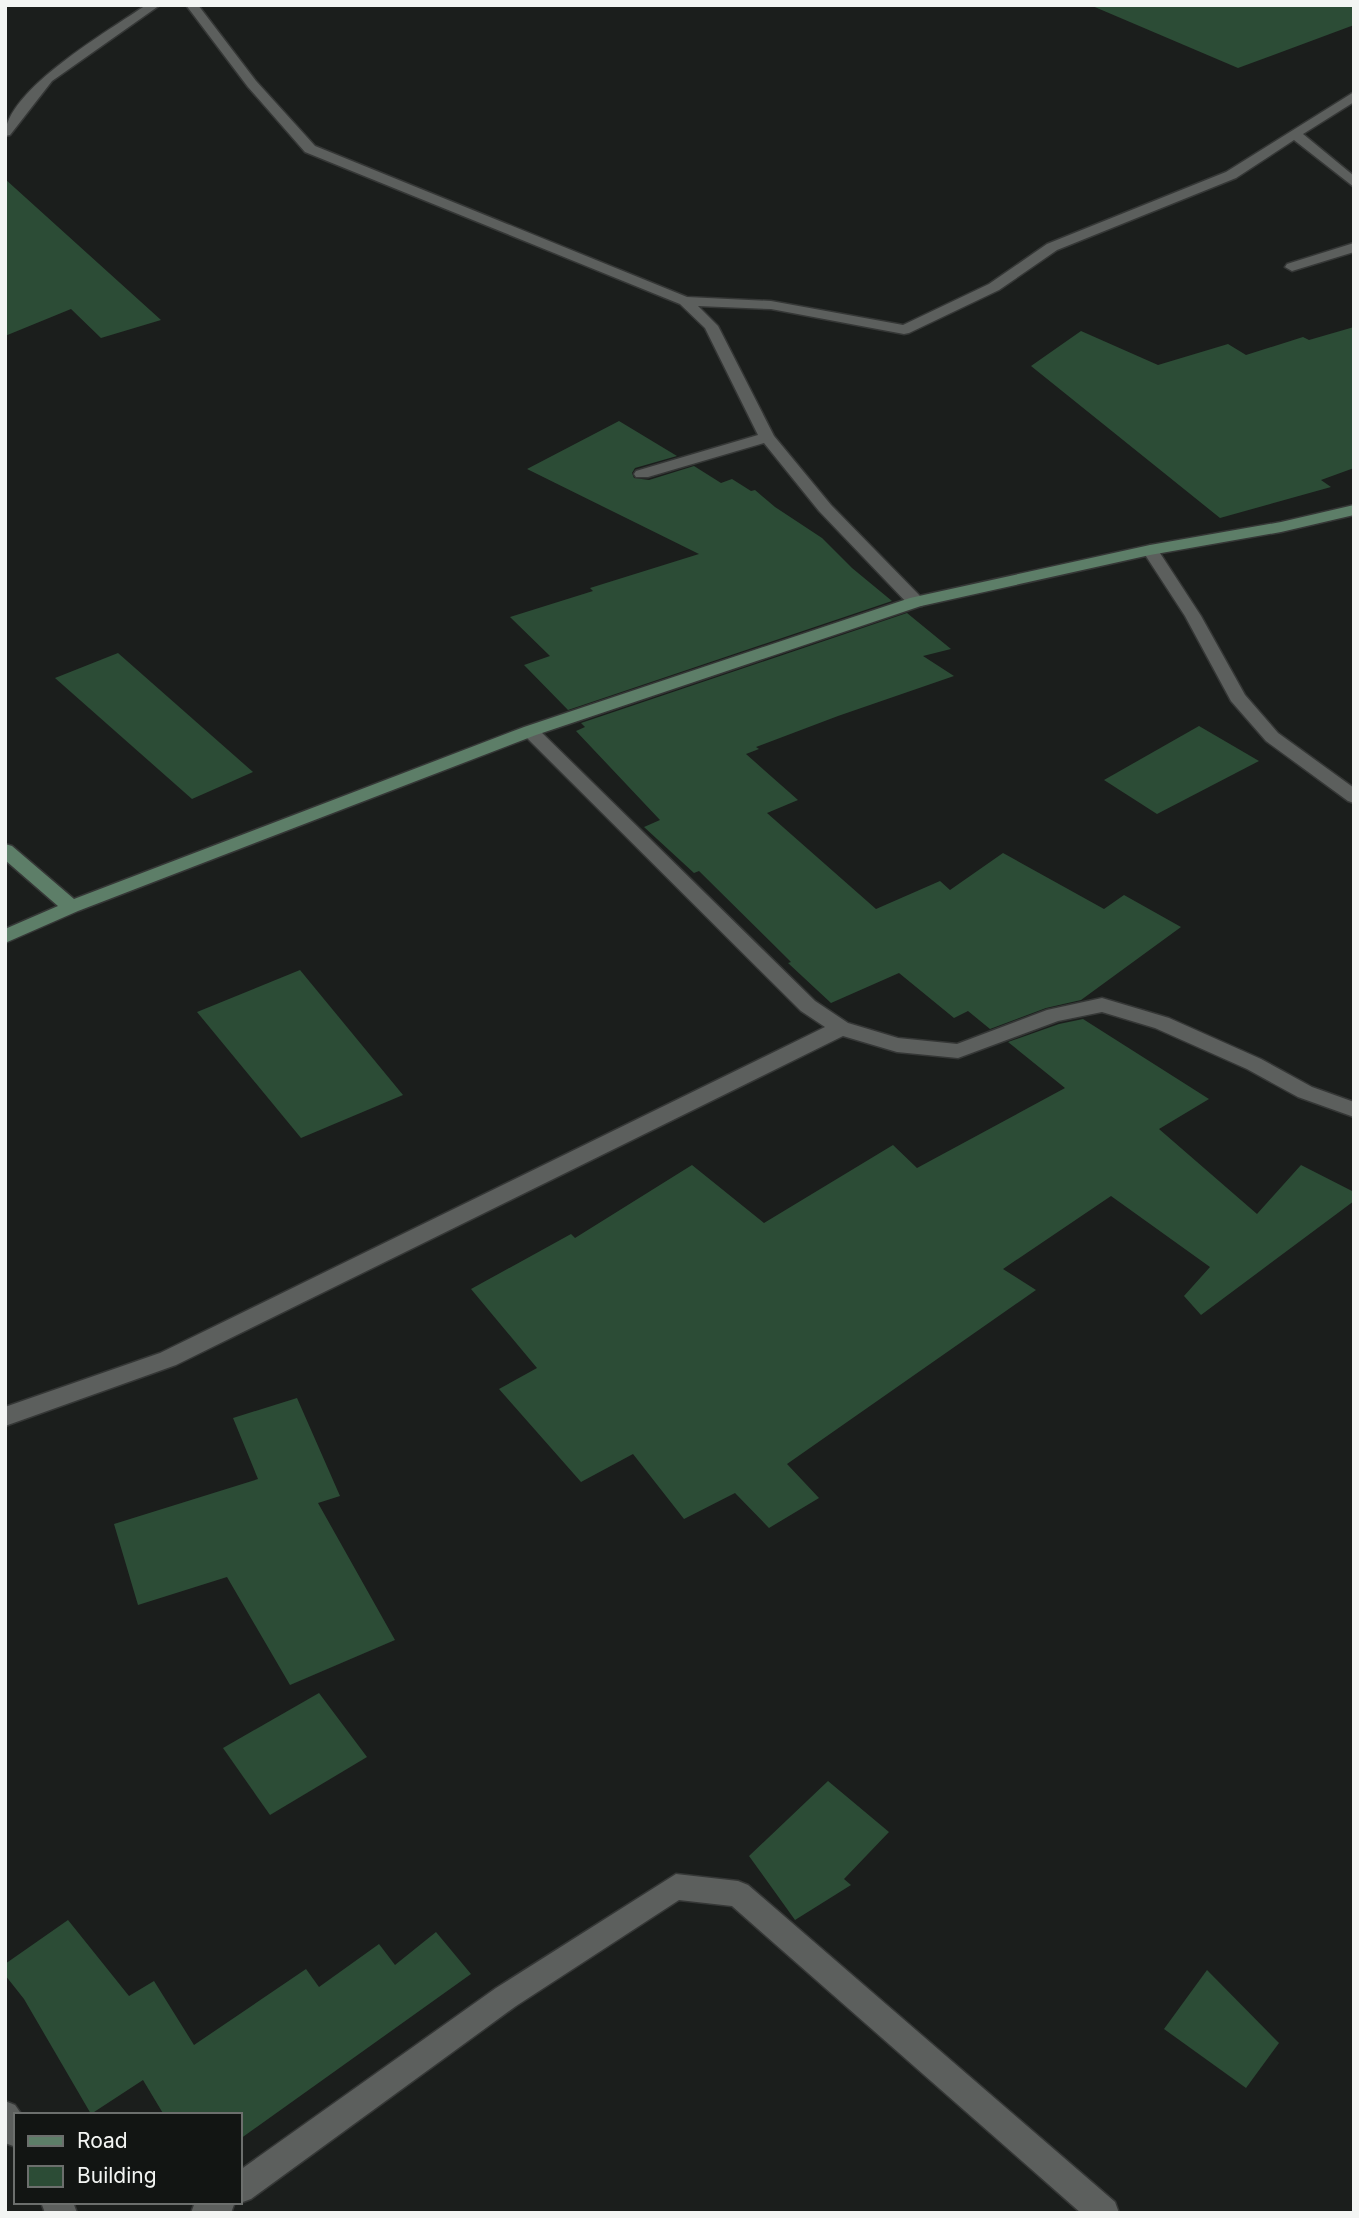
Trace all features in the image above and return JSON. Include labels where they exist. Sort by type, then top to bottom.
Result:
[{"type":"street","points":[[5,132],[48,78],[154,5]]},
{"type":"street","points":[[192,5],[252,85],[310,149],[685,301],[771,305],[904,330],[994,287],[1052,247],[1231,175],[1354,96]]},
{"type":"street","points":[[1295,134],[1354,183]]},
{"type":"street","points":[[1292,267],[1354,247]]},
{"type":"street","points":[[685,301],[711,326],[767,437],[825,509],[916,602]]},
{"type":"street","points":[[642,474],[767,437]]},
{"type":"street","points":[[5,937],[71,907],[530,731],[916,602],[1354,510]]},
{"type":"street","points":[[1150,551],[1193,616],[1237,697],[1272,737],[1354,797]]},
{"type":"street","points":[[530,731],[808,1006],[841,1028],[897,1045],[957,1051],[1054,1014],[1102,1005],[1163,1023],[1254,1064],[1306,1092],[1354,1110]]},
{"type":"street","points":[[5,850],[71,907]]},
{"type":"street","points":[[5,1417],[168,1359],[841,1028]]},
{"type":"street","points":[[242,2187],[506,1997],[676,1887],[738,1894],[1104,2213]]},
{"type":"building","points":[[1090,5],[1354,5],[1354,25],[1238,68]]},
{"type":"building","points":[[5,179],[161,320],[101,338],[71,309],[5,336]]},
{"type":"building","points":[[1354,327],[1354,468],[1321,480],[1331,487],[1220,518],[1031,366],[1081,331],[1158,365],[1228,344],[1246,355],[1303,337],[1309,340]]},
{"type":"building","points":[[619,421],[677,456],[635,468],[632,473],[634,478],[649,480],[694,466],[721,483],[732,479],[751,491],[755,490],[775,507],[822,538],[852,568],[892,601],[568,710],[524,665],[550,656],[510,617],[593,591],[590,588],[699,554],[527,469]]},
{"type":"building","points":[[907,613],[951,649],[923,656],[954,676],[838,716],[756,747],[759,749],[746,754],[798,800],[767,813],[876,909],[940,881],[950,890],[1003,853],[1104,909],[1124,895],[1181,927],[1081,1000],[1046,1008],[990,1029],[968,1011],[954,1018],[899,973],[831,1003],[788,963],[791,962],[699,871],[694,873],[644,827],[660,820],[576,731],[585,727],[581,723]]},
{"type":"building","points":[[118,653],[253,772],[192,799],[55,678]]},
{"type":"building","points":[[1199,726],[1259,761],[1157,814],[1104,780]]},
{"type":"building","points":[[300,970],[403,1095],[301,1138],[197,1012]]},
{"type":"building","points":[[1083,1019],[1209,1099],[1159,1129],[1257,1214],[1301,1165],[1354,1192],[1354,1201],[1201,1315],[1184,1296],[1210,1267],[1111,1196],[1003,1269],[1036,1290],[787,1464],[819,1498],[769,1528],[735,1493],[684,1519],[633,1454],[581,1482],[499,1389],[537,1368],[471,1289],[571,1234],[575,1238],[692,1165],[764,1223],[893,1145],[917,1168],[1065,1088],[1008,1042],[1059,1024]]},
{"type":"building","points":[[297,1398],[340,1496],[318,1503],[395,1640],[290,1685],[227,1577],[138,1605],[114,1524],[258,1479],[233,1418]]},
{"type":"building","points":[[319,1693],[367,1757],[270,1815],[223,1748]]},
{"type":"building","points":[[828,1781],[889,1832],[844,1879],[851,1885],[795,1920],[749,1856]]},
{"type":"building","points":[[68,1920],[129,1996],[154,1981],[194,2045],[306,1969],[319,1987],[379,1944],[395,1965],[436,1932],[471,1974],[242,2138],[242,2113],[163,2113],[143,2080],[90,2113],[24,1999],[5,1975],[5,1964]]},
{"type":"building","points":[[1207,1970],[1279,2043],[1246,2088],[1164,2029]]}]
